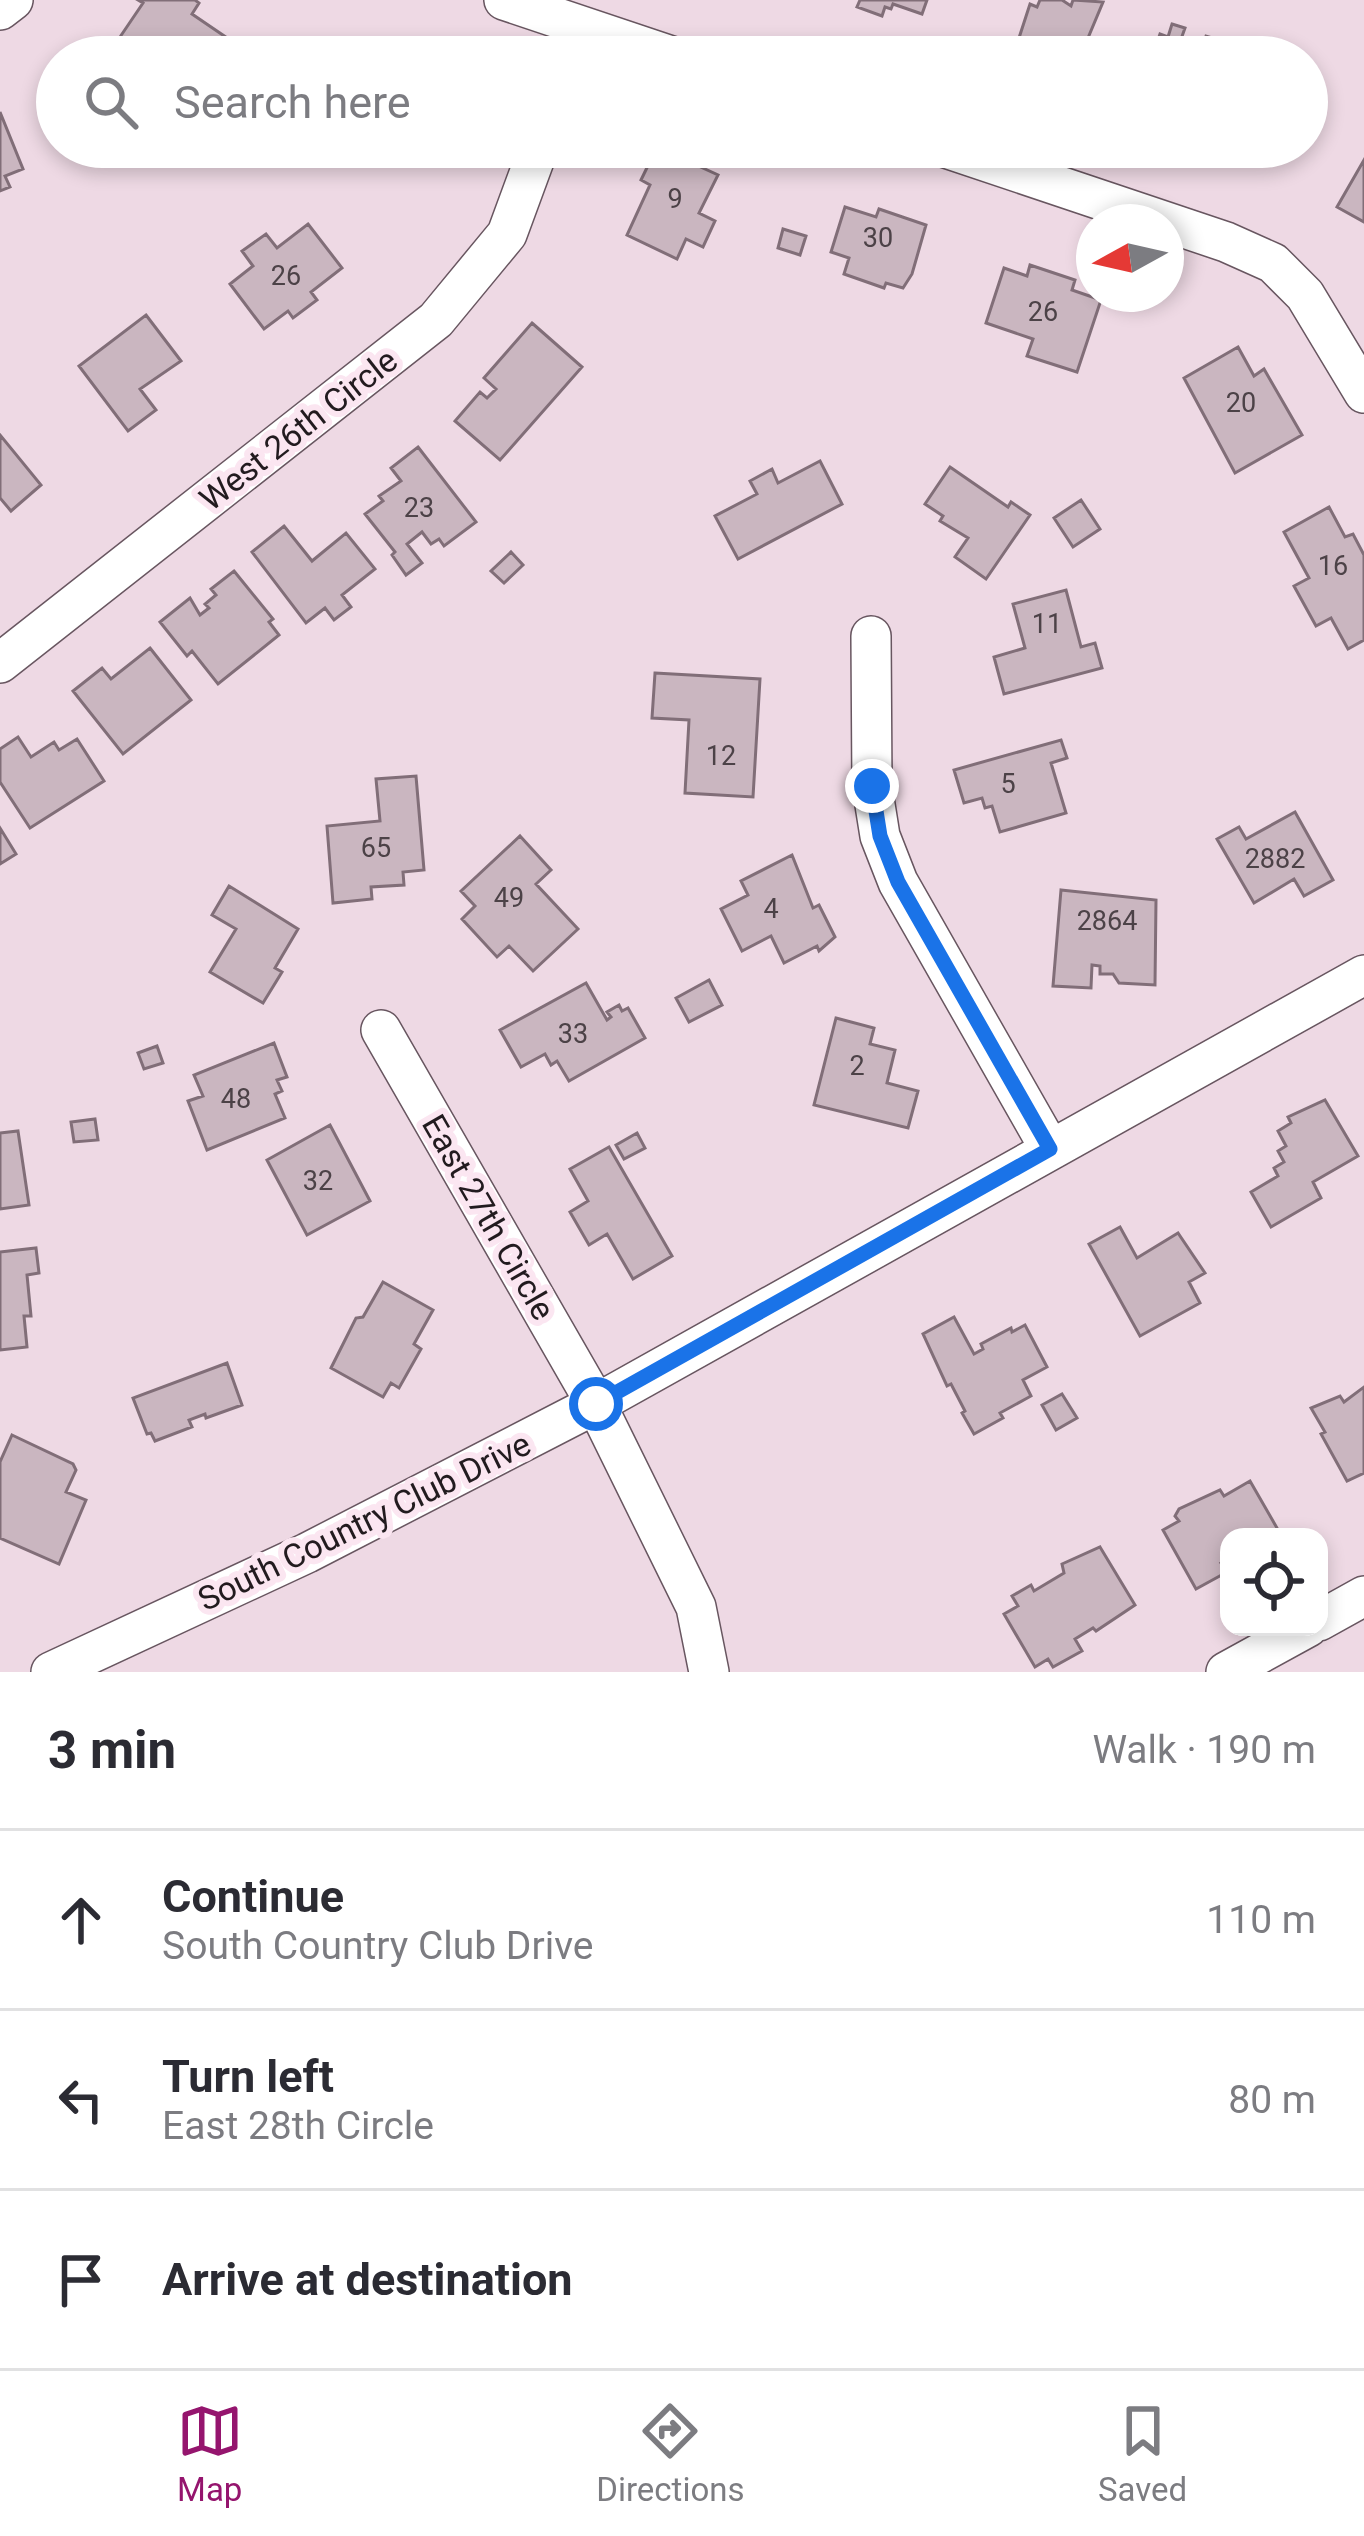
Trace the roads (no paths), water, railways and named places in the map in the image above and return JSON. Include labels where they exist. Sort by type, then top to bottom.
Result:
[{"type":"street","points":[[0,10],[13,0]]},
{"type":"street","points":[[504,0],[567,36]]},
{"type":"street","name":"West 26th Circle","points":[[0,663],[436,320],[507,234],[531,168]]},
{"type":"street","points":[[1006,168],[1226,242],[1274,263],[1305,295],[1364,390]]},
{"type":"street","points":[[871,636],[872,786],[880,836],[898,882],[1050,1149]]},
{"type":"street","name":"South Country Club Drive","points":[[51,1672],[308,1553],[596,1404],[1364,975]]},
{"type":"street","name":"East 27th Circle","points":[[381,1030],[596,1404],[696,1607],[709,1672]]},
{"type":"street","points":[[1328,1616],[1364,1596]]},
{"type":"street","points":[[1226,1672],[1292,1636]]}]
